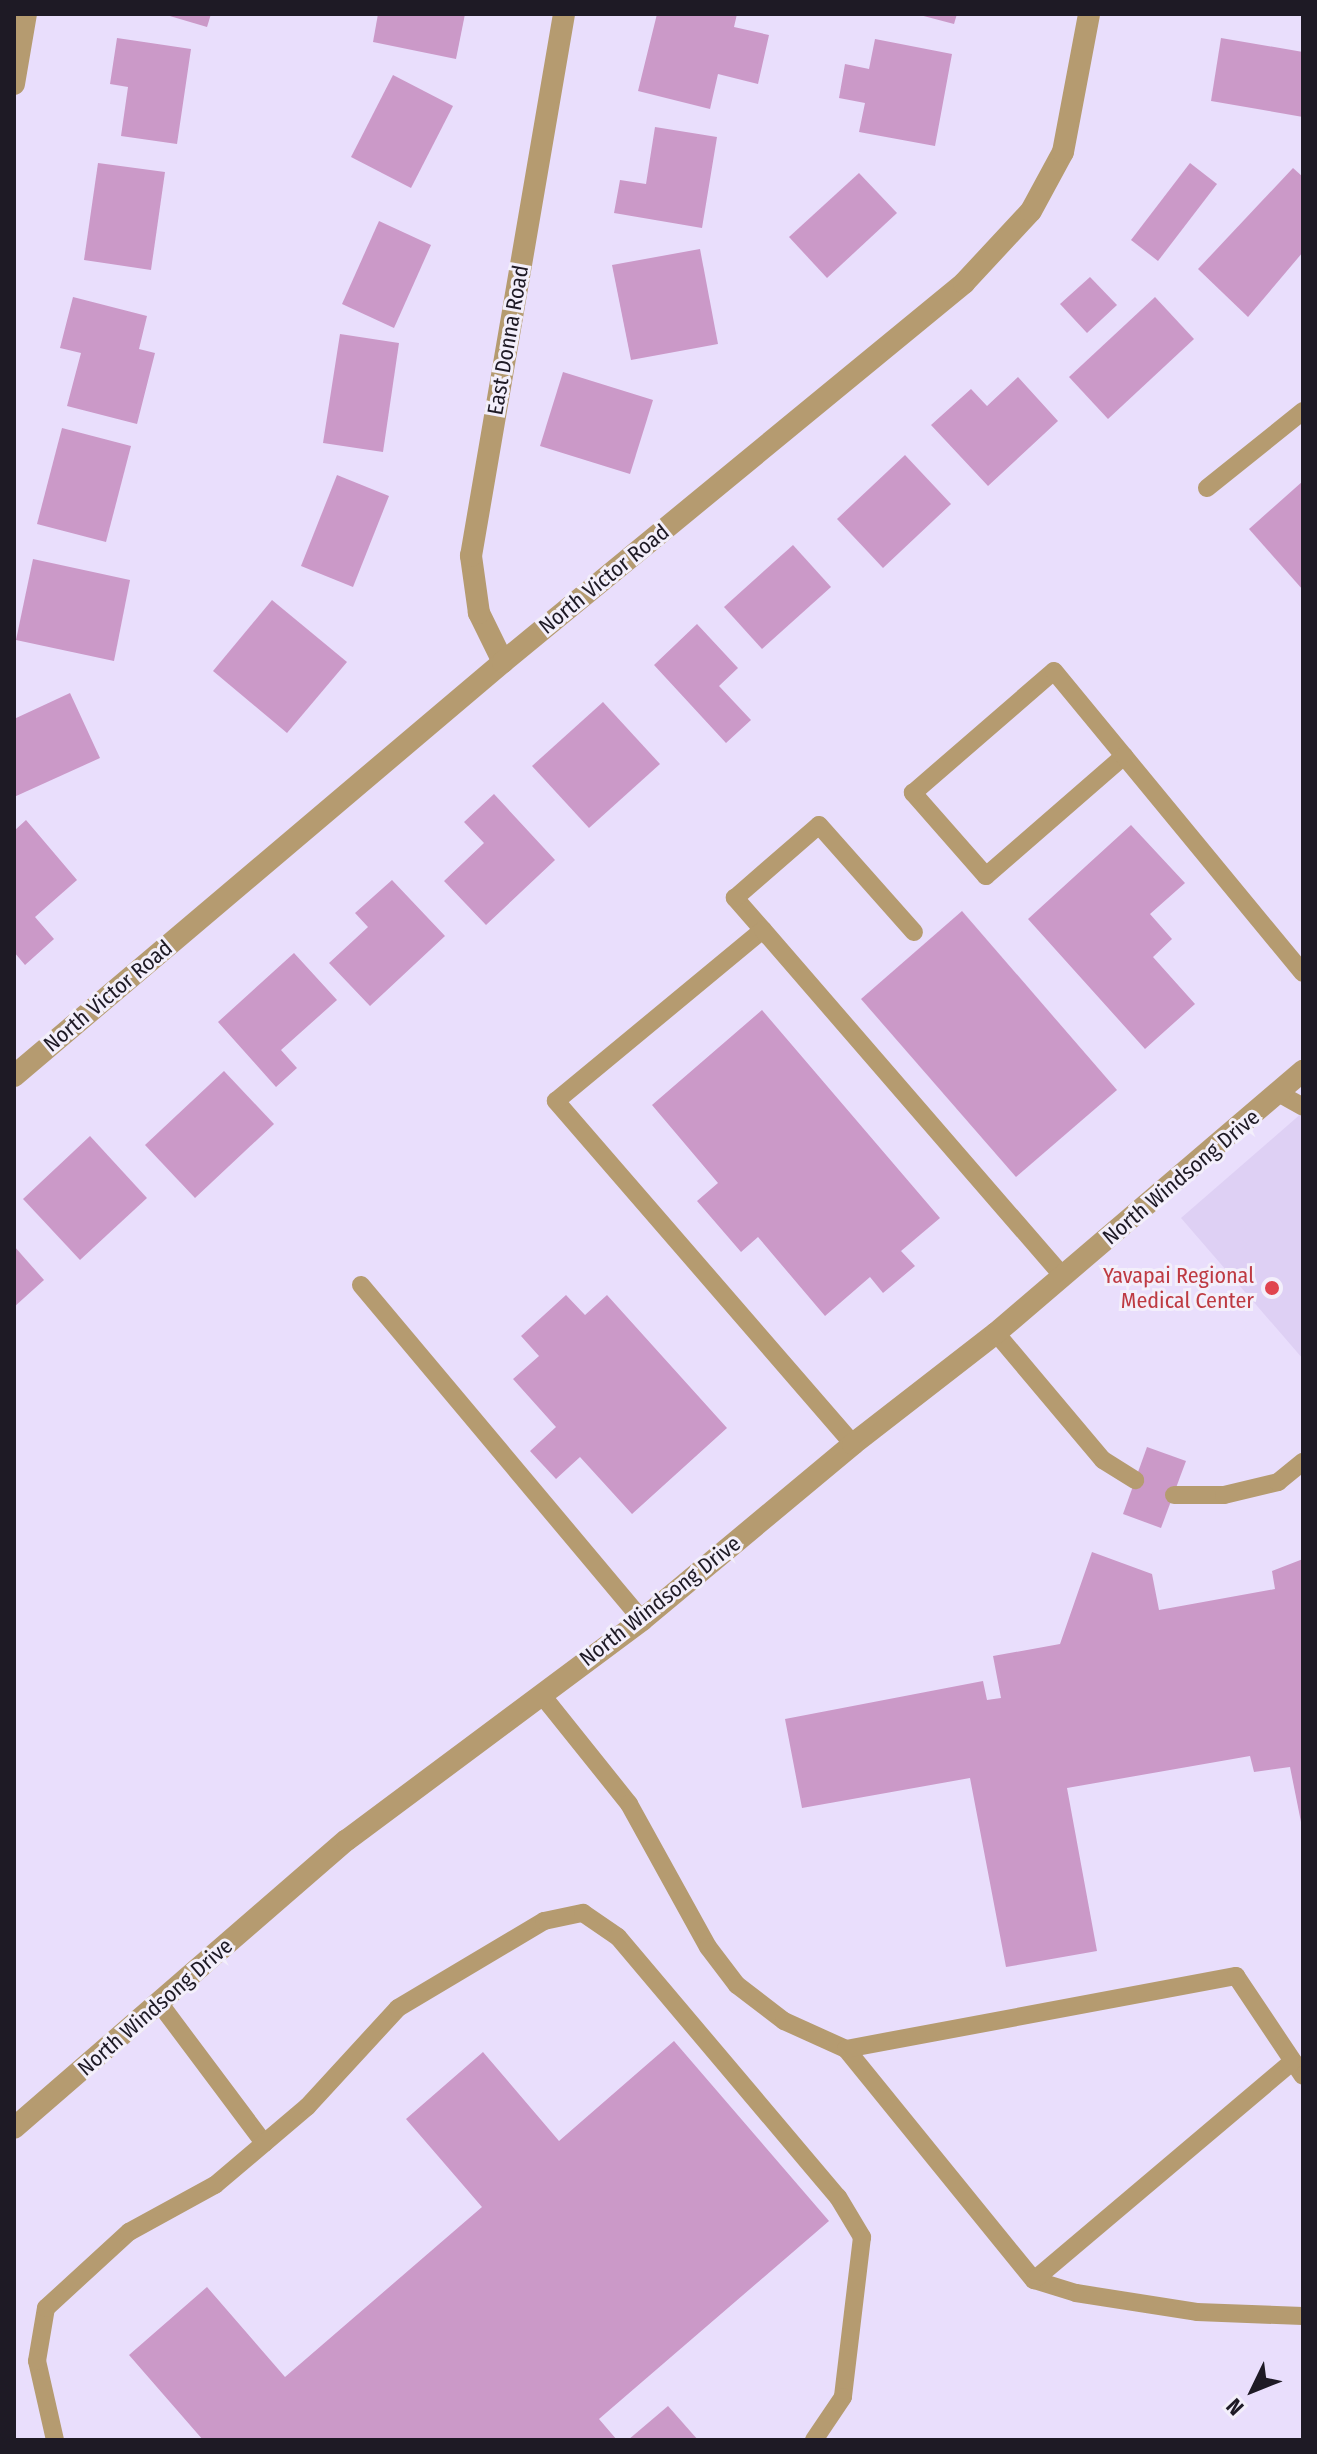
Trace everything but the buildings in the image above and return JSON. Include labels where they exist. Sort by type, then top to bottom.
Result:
[{"type":"street","points":[[14,84],[26,14]]},
{"type":"street","name":"East Donna Road","points":[[503,662],[479,613],[471,556],[564,14]]},
{"type":"street","name":"North Victor Road","points":[[14,1076],[503,662],[964,283],[1031,211],[1063,152],[1089,14]]},
{"type":"street","name":"North Windsong Drive","points":[[14,2128],[347,1840],[642,1620],[853,1444],[996,1333],[1280,1094],[1303,1071]]},
{"type":"lane","points":[[1207,488],[1303,411]]},
{"type":"lane","points":[[1124,756],[986,876],[913,793],[1054,671],[1303,973]]},
{"type":"lane","points":[[914,932],[819,825],[735,898],[1063,1276]]},
{"type":"lane","points":[[763,930],[556,1101],[853,1444]]},
{"type":"lane","points":[[1280,1094],[1303,1107]]},
{"type":"lane","points":[[361,1285],[642,1620]]},
{"type":"lane","points":[[996,1333],[1103,1460],[1135,1480]]},
{"type":"lane","points":[[1174,1495],[1224,1495],[1278,1482],[1303,1462]]},
{"type":"lane","points":[[541,1694],[629,1804],[708,1947],[737,1985],[784,2021],[846,2049],[1034,2280],[1076,2293],[1197,2312],[1303,2316]]},
{"type":"lane","points":[[55,2440],[37,2361],[46,2308],[129,2232],[215,2185],[307,2107],[398,2008],[544,1921],[583,1913],[618,1937],[838,2197],[862,2237],[843,2397],[814,2440]]},
{"type":"lane","points":[[846,2049],[1236,1976],[1298,2069],[1034,2280]]},
{"type":"lane","points":[[160,2004],[264,2143]]},
{"type":"shaded area","name":"Yavapai Regional Medical Center","points":[[1303,1112],[1303,1359],[1181,1218]]},
{"type":"place","name":"Yavapai Regional Medical Center","points":[[1272,1288]]}]
